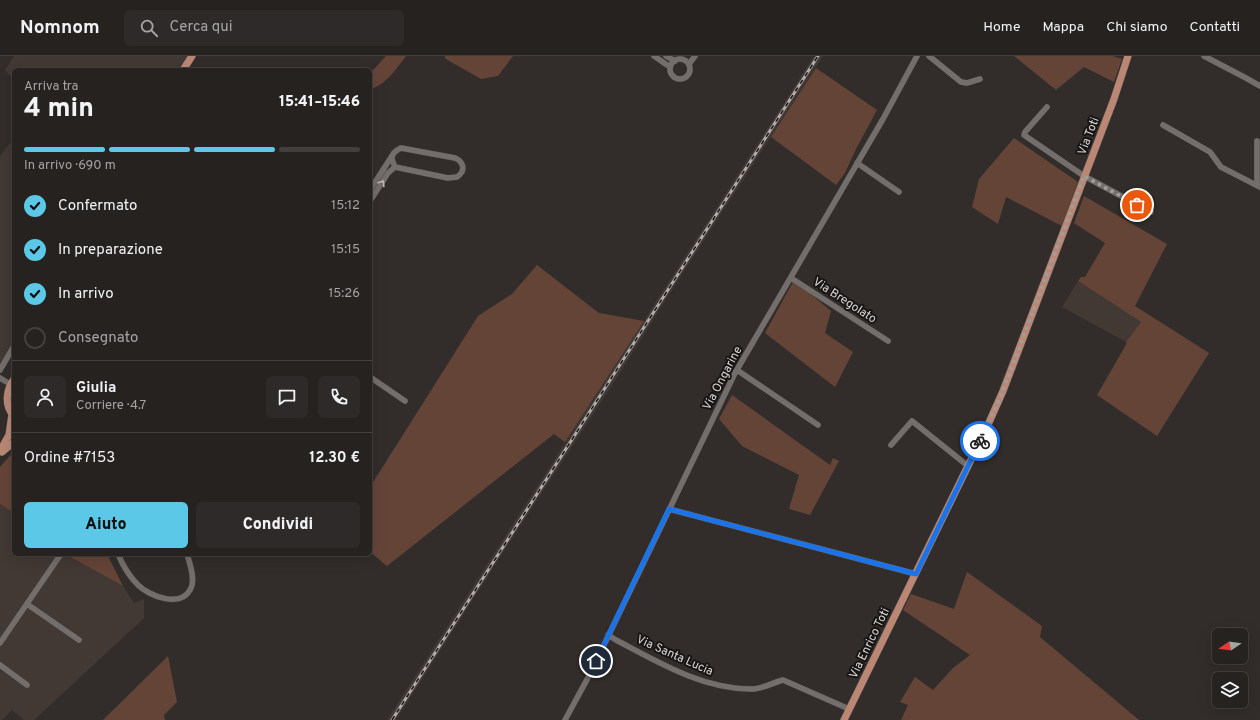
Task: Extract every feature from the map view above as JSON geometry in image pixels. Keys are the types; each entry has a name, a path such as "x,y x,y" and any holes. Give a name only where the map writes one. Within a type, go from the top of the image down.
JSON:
{"main road":[{"path":"184,68 192,56"},
{"name":"Via Toti","path":"915,575 1003,391 1120,83 1128,56"},
{"path":"12,382 7,399 12,413"},
{"path":"0,452 9,435 12,420"},
{"path":"0,452 12,443"},
{"name":"Via Enrico Toti","path":"844,720 915,575"}],"street":[{"path":"654,56 670,67 674,77 680,79 686,77 690,70 689,64 685,58 675,61 670,67"},
{"path":"666,56 675,61"},
{"path":"689,64 695,56"},
{"name":"Via Ongarine","path":"566,720 590,674 737,370 917,56"},
{"path":"929,56 960,82 967,83 980,79"},
{"path":"1204,56 1260,86"},
{"path":"1047,107 1024,135 1084,176 1151,212"},
{"path":"1163,125 1210,152 1221,166 1258,186 1257,141"},
{"path":"372,187 393,153 401,148 455,158 460,160 463,168 461,175 458,177 448,178 395,167"},
{"path":"392,156 392,161 395,167"},
{"path":"857,163 898,192"},
{"path":"372,198 388,173 395,167"},
{"name":"Via Bregolato","path":"790,278 888,341"},
{"path":"0,370 12,349"},
{"path":"737,370 818,425"},
{"path":"0,378 12,382"},
{"path":"372,378 405,401"},
{"path":"891,445 912,422 968,466"},
{"path":"669,509 915,575"},
{"path":"0,643 60,556"},
{"path":"119,556 129,575 139,586 152,595 165,599 174,599 184,596 191,590 193,580 188,556"},
{"path":"27,604 79,640"},
{"name":"Via Santa Lucia","path":"608,635 673,669 709,684 751,689 763,687 783,680 849,709"},
{"path":"0,665 27,685"}],"shaded area":[{"path":"14,56 188,56 180,68 12,68 12,77 5,70"},
{"path":"386,56 406,56 386,80 372,88 372,70"},
{"path":"444,56 513,56 498,76 481,79 446,59"},
{"path":"814,56 823,56 396,720 387,720"},
{"path":"1014,56 1113,56 1122,59 1114,82 1084,67 1056,90"},
{"path":"816,68 877,110 845,173 836,185 771,137"},
{"path":"1014,138 1078,182 1062,226 1006,197 998,224 972,207 979,179"},
{"path":"12,141 12,344 0,365 0,156"},
{"path":"1084,196 1167,244 1135,306 1209,353 1157,436 1097,395 1127,343 1126,342 1141,322 1078,281 1081,277 1085,277 1105,243 1074,223"},
{"path":"537,265 599,313 644,321 565,442 554,434 387,566 372,554 372,484 478,316 512,294"},
{"path":"794,280 831,311 825,333 853,352 835,387 765,333"},
{"path":"1078,281 1141,322 1126,342 1062,307"},
{"path":"732,395 830,465 833,458 839,461 810,515 789,509 799,475 742,446 719,419"},
{"path":"12,453 12,512 0,504 0,467"},
{"path":"0,504 12,512 12,556 69,556 123,586 134,603 144,599 144,618 34,720 24,720 12,710 2,720 0,720"},
{"path":"69,556 109,556 123,586"},
{"path":"967,572 1042,626 1040,637 1139,720 901,720 908,705 900,702 915,677 933,690 953,668 970,655 903,610 911,594 954,609"},
{"path":"168,656 177,702 164,715 165,720 103,720"}],"railway":[{"path":"392,720 818,56"}],"way so far":[{"path":"980,441 1003,391 1061,241 1084,176 1137,205"}],"route":[{"path":"596,661 669,509 916,574 980,441"}]}
